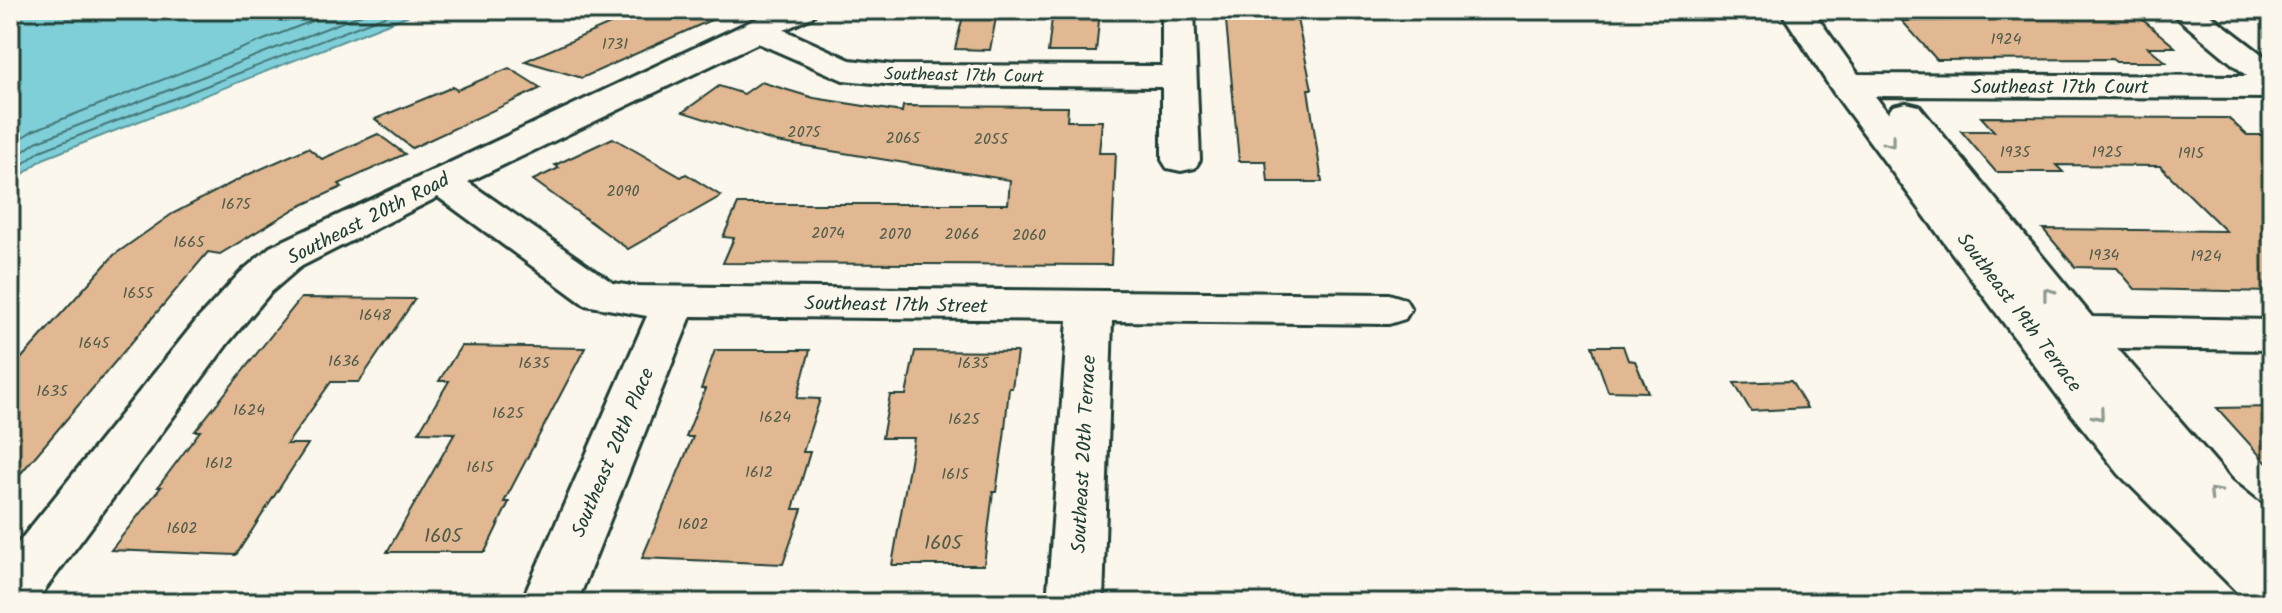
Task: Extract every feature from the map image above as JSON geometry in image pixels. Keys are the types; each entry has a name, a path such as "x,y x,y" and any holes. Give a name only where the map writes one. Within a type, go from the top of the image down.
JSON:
{"street":[{"name":"Southeast 20th Road","path":"10,594 212,332 255,283 285,257 323,236 801,10"},
{"path":"1178,10 1181,160"},
{"name":"Southeast 19th Terrace","path":"1796,10 1816,43 1865,85 2214,495 2272,544"},
{"name":"Southeast 19th Terrace","path":"1829,10 1865,85 2035,332 2137,461 2272,591"},
{"path":"2184,10 2272,79"},
{"name":"Southeast 17th Court","path":"758,31 808,57 856,71 894,75 1179,77"},
{"name":"Southeast 17th Court","path":"1865,85 2272,87"},
{"name":"Southeast 17th Street","path":"441,181 600,295 632,301 1389,309"},
{"name":"Southeast 20th Place","path":"549,603 675,301"},
{"name":"Southeast 20th Terrace","path":"1075,603 1091,306"},
{"path":"2035,332 2272,335"}],"water":[{"path":"24,10 422,10 43,159 10,184 10,15"}],"building":[{"path":"642,10 733,10 582,78 525,61"},
{"path":"1053,10 1100,10 1096,52 1048,52"},
{"path":"1225,10 1295,10 1312,89 1308,89 1322,182 1268,182 1266,161 1239,161"},
{"path":"2044,10 2131,10 2175,47 2148,47 2166,62 2116,62 2112,59 1937,60 1902,21 2053,18"},
{"path":"964,12 997,12 990,50 955,49"},
{"path":"509,68 541,88 412,148 375,119 453,87 457,90"},
{"path":"761,82 814,98 902,112 903,106 1068,107 1067,121 1102,121 1099,153 1116,153 1111,265 723,263 734,238 723,237 738,204 1008,204 1010,180 776,142 683,112 719,86 744,94"},
{"path":"1981,117 2228,118 2247,135 2272,135 2272,292 2135,289 2117,268 2075,267 2043,229 2226,231 2160,166 2056,165 2063,172 1996,172 1961,131 1994,131"},
{"path":"378,134 405,154 339,184 342,187 296,208 220,254 208,252 10,486 10,371 114,255 172,214 245,176 308,148 322,159"},
{"path":"613,138 681,177 686,174 721,196 628,249 533,180 559,168 555,165"},
{"path":"301,298 415,299 359,382 331,382 287,444 308,444 236,555 111,550 200,431 195,431"},
{"path":"461,346 585,348 504,502 509,502 485,552 387,552 455,433 419,432 449,381 439,381"},
{"path":"1592,346 1623,346 1628,360 1635,361 1648,392 1608,391"},
{"path":"715,350 810,350 797,398 820,399 803,452 810,452 793,509 802,509 783,564 642,558 693,437 686,437 705,389 701,389"},
{"path":"915,351 1017,352 984,565 892,565 914,438 882,438 890,395 906,395"},
{"path":"1791,381 1807,408 1751,411 1734,383"},
{"path":"2272,407 2272,469 2217,408"}]}
